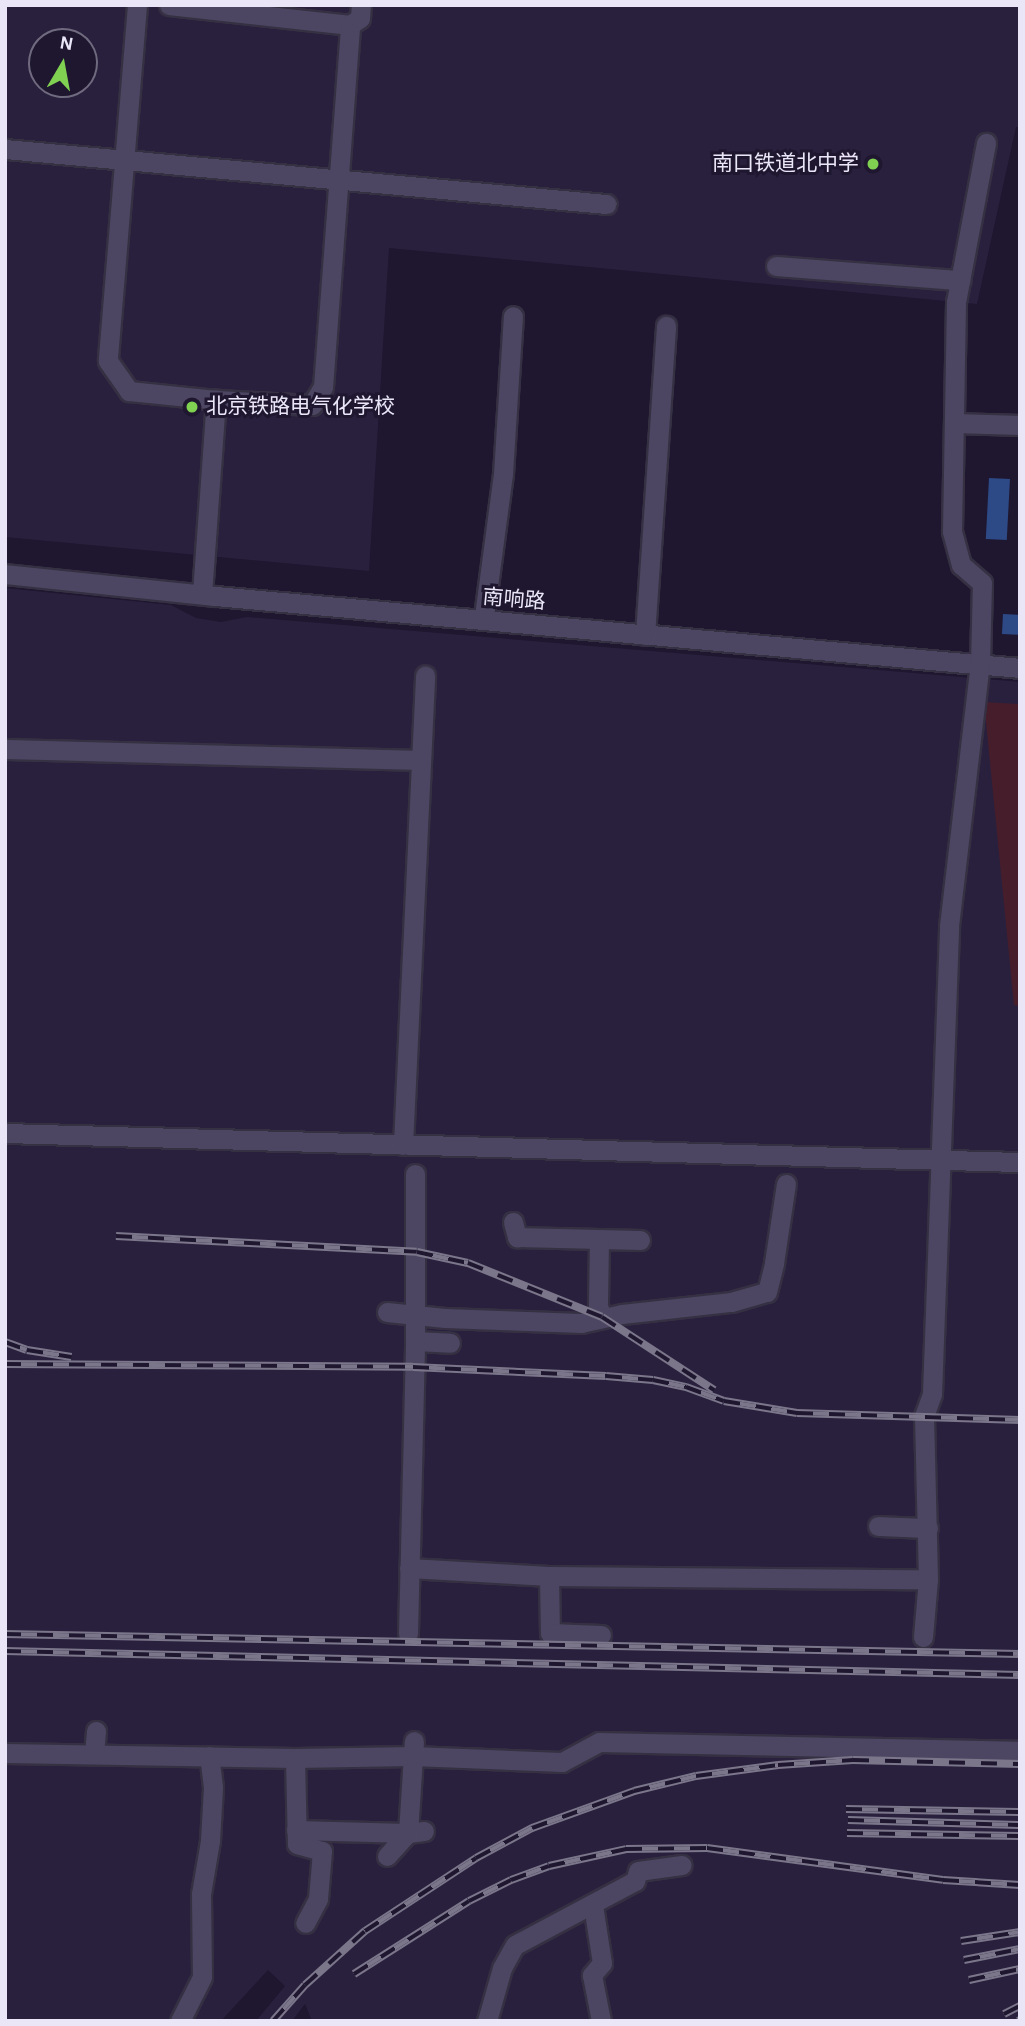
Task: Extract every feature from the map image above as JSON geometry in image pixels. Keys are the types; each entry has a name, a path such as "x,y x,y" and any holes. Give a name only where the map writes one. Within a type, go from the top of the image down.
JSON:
{"street":[{"path":"136,5 108,361 129,391 216,400 312,405 323,387 350,25"},
{"path":"169,5 350,25 360,18 362,5"},
{"path":"923,1637 928,1580 924,1416 932,1394 938,1161 949,926 980,664 982,583 961,565 952,531 956,302 986,143"},
{"path":"5,149 606,204"},
{"path":"776,266 960,280"},
{"path":"484,615 503,474 513,316"},
{"path":"645,635 666,327"},
{"path":"202,594 216,400"},
{"path":"954,423 1020,425"},
{"name":"南响路","path":"5,574 1020,668"},
{"path":"404,1145 425,676"},
{"path":"5,749 421,760"},
{"path":"5,1133 1020,1162"},
{"path":"408,1633 415,1341 413,1317 417,1252 415,1174"},
{"path":"387,1312 413,1317 581,1323 602,1317 732,1302 766,1292 774,1263 786,1184"},
{"path":"513,1222 517,1237 640,1240"},
{"path":"599,1240 598,1306 602,1317"},
{"path":"415,1341 450,1343"},
{"path":"878,1526 928,1528"},
{"path":"409,1569 527,1566 549,1576 928,1580"},
{"path":"549,1576 550,1633 601,1635"},
{"path":"94,1754 96,1731"},
{"path":"5,1753 295,1758 413,1749 562,1762 598,1742 1020,1751"},
{"path":"413,1749 416,1832"},
{"path":"180,2021 202,1977 201,1894 210,1841 213,1787 209,1756"},
{"path":"295,1758 296,1844 322,1851 318,1899 305,1923"},
{"path":"296,1830 416,1832"},
{"path":"387,1856 416,1832"},
{"path":"487,2021 498,1977 515,1945 635,1881 638,1871 682,1865"},
{"path":"593,1905 602,1963 592,1976 601,2021"}],"shaded area":[{"name":"北京铁路电气化学校","path":"5,5 1020,5 1020,127 1016,127 977,304 389,248 369,571 5,537"},
{"path":"5,588 171,605 196,618 221,622 247,617 1020,682 1020,2021 312,2021 305,2004 292,2021 256,2021 285,1986 268,1970 221,2021 5,2021"},
{"path":"984,702 1020,704 1020,1006 1014,1005"}],"building":[{"path":"989,478 1010,479 1007,540 986,539"},
{"path":"1003,614 1020,615 1019,635 1002,634"}],"railway":[{"path":"116,1236 417,1252 468,1263 602,1317 714,1390"},
{"path":"5,1342 27,1350 71,1357"},
{"path":"5,1364 413,1367 606,1376 653,1380 686,1387 724,1401 797,1413 1020,1420"},
{"path":"5,1634 1020,1654"},
{"path":"5,1651 1020,1675"},
{"path":"273,2021 305,1985 365,1931 476,1858 532,1828 634,1791 696,1776 778,1765 853,1760 1020,1764"},
{"path":"846,1809 1020,1812"},
{"path":"848,1820 1020,1825"},
{"path":"847,1833 1020,1836"},
{"path":"354,1974 469,1901 511,1880 549,1866 626,1849 707,1848 943,1880 1020,1885"},
{"path":"961,1941 1020,1932"},
{"path":"964,1960 1020,1949"},
{"path":"969,1980 1020,1969"},
{"path":"1004,2014 1020,2006"}],"place":[{"name":"南口铁道北中学","path":"873,164"},
{"name":"北京铁路电气化学校","path":"192,407"}]}
